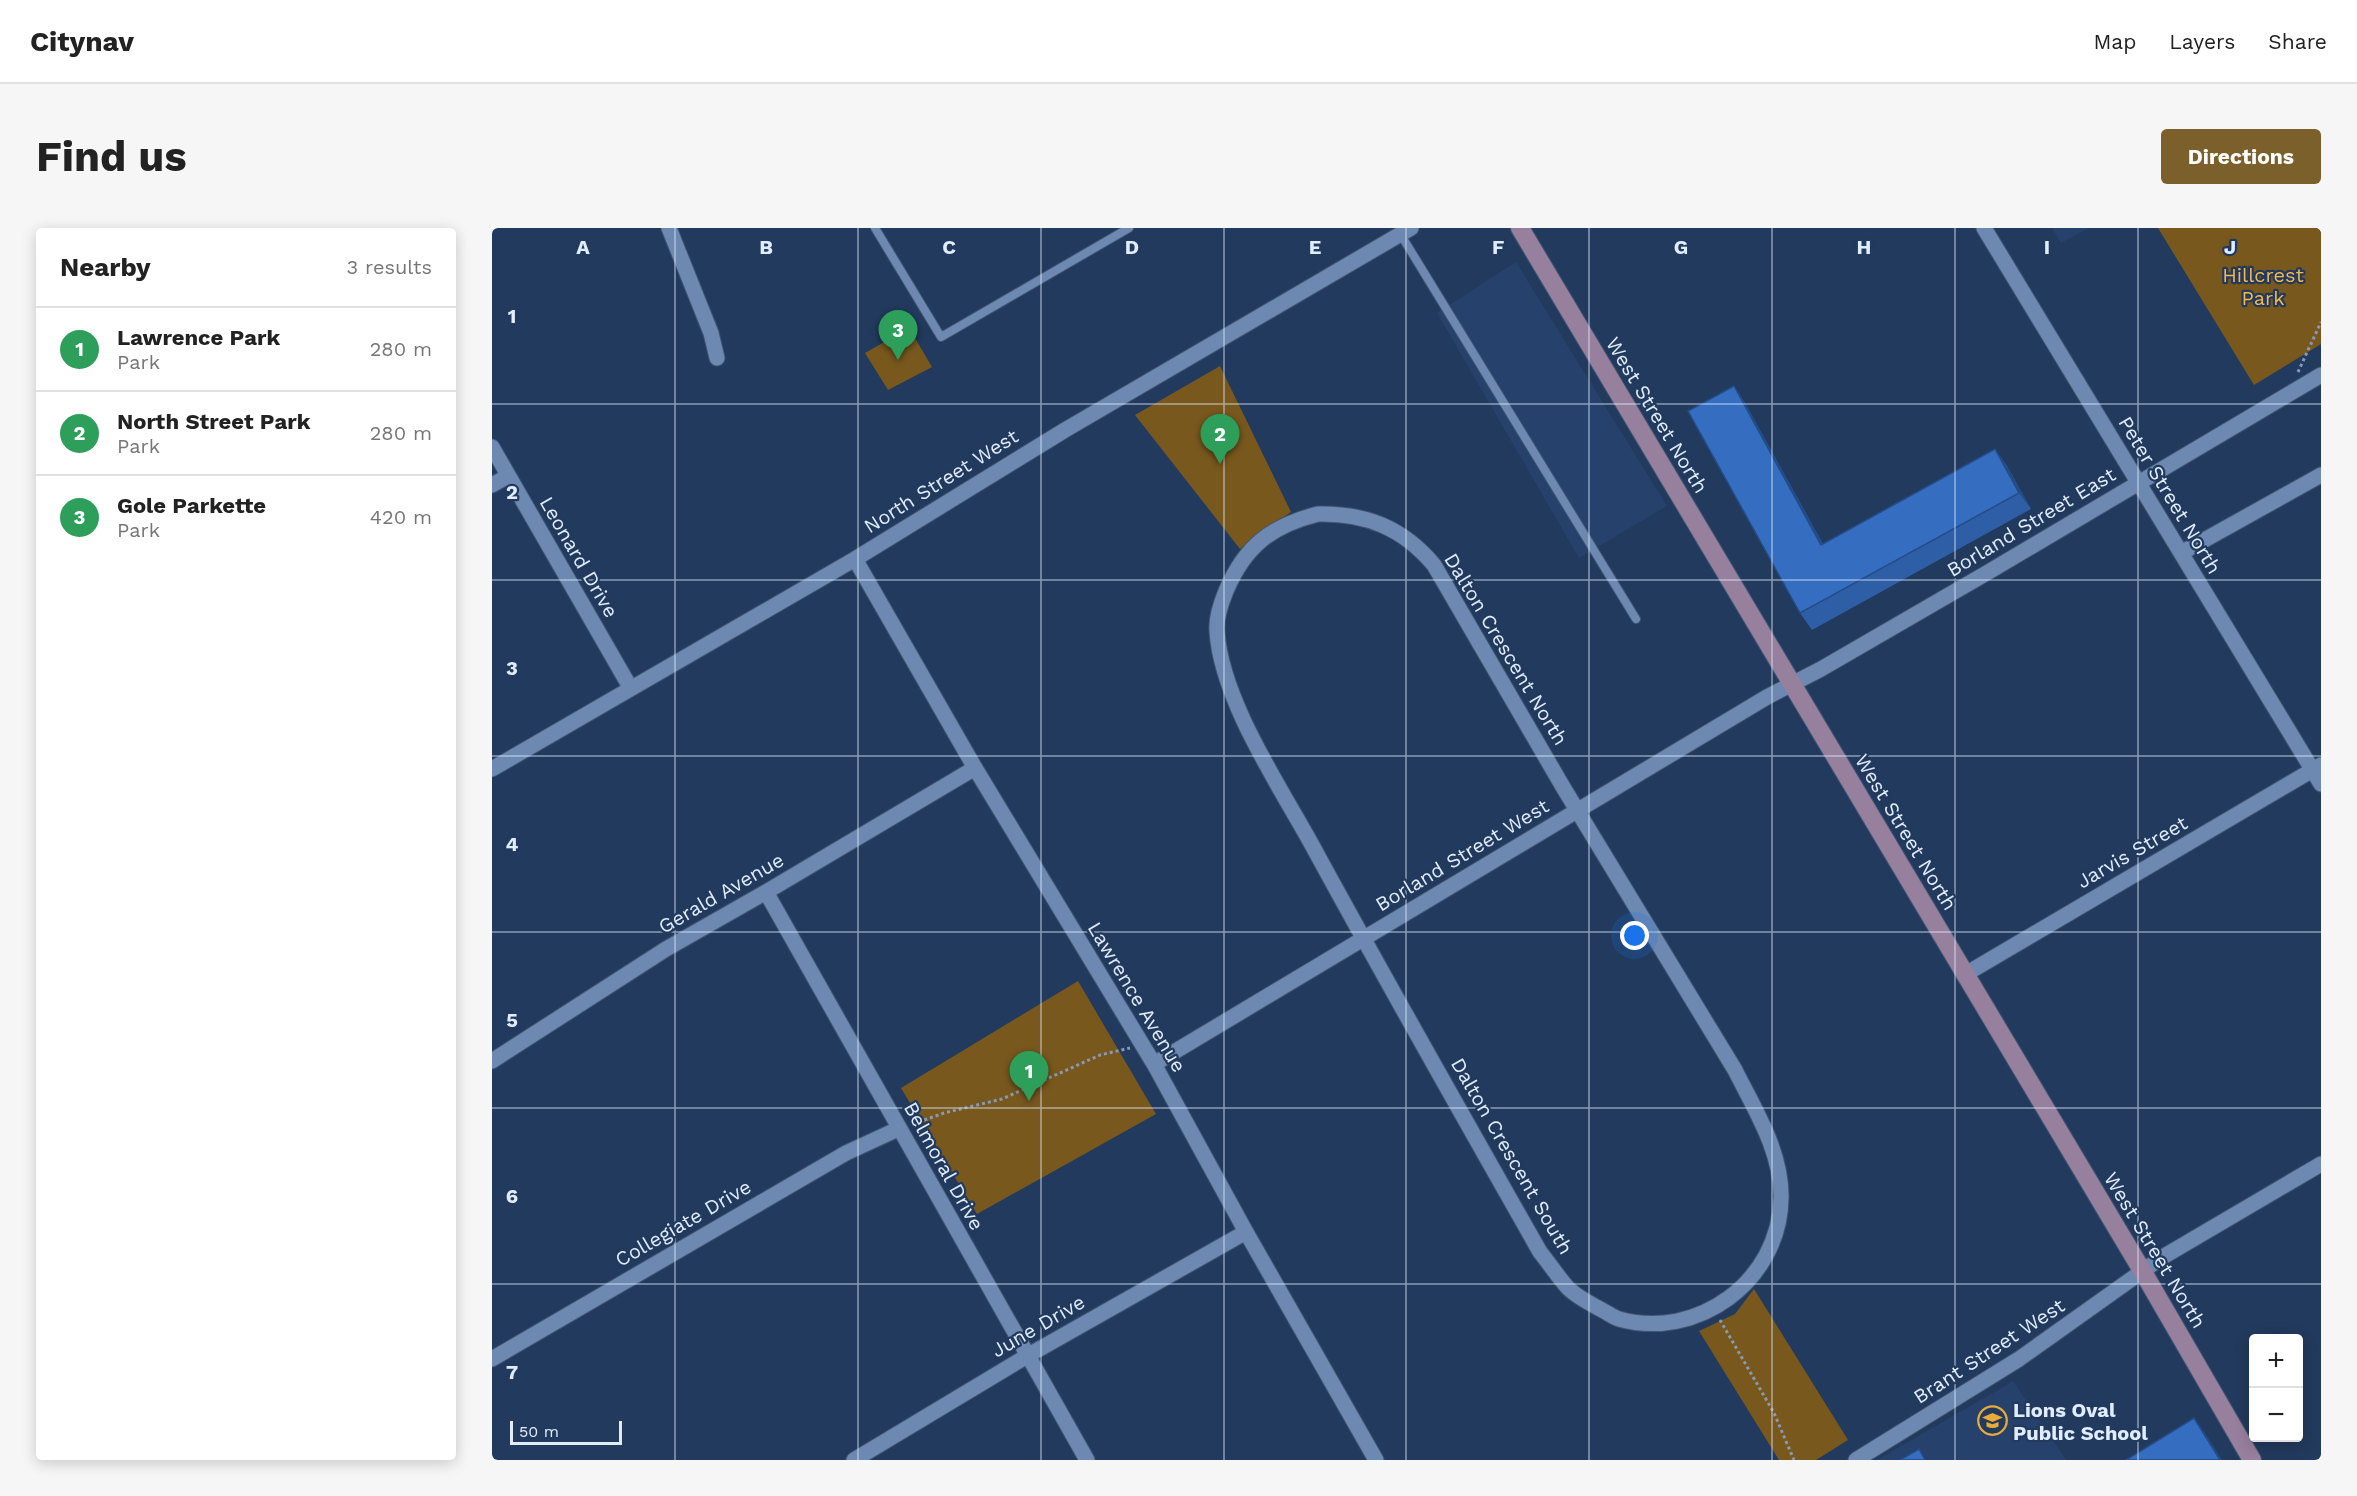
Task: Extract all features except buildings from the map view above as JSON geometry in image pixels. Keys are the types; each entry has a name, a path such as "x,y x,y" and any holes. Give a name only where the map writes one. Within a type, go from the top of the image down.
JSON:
{"main road":[{"name":"West Street North","path":"1520,228 2143,1272 2252,1460"}],"street":[{"path":"669,228 711,333 717,358"},
{"name":"Peter Street North","path":"1984,228 2181,553 2317,768 2321,784"},
{"name":"North Street West","path":"492,769 630,687 855,559 1065,430 1406,232"},
{"name":"Borland Street East","path":"1792,684 1985,574 2321,375"},
{"name":"Leonard Drive","path":"492,447 630,687"},
{"path":"2181,553 2321,475"},
{"path":"492,485 508,476"},
{"name":"Dalton Crescent North","path":"1363,939 1248,728 1233,696 1220,654 1216,629 1218,615 1230,581 1243,559 1258,541 1277,529 1295,520 1318,514 1361,517 1381,524 1421,549 1450,589 1578,810"},
{"name":"Lawrence Avenue","path":"855,559 975,768 1154,1064 1245,1232 1376,1460"},
{"name":"Borland Street West","path":"1154,1064 1792,684"},
{"name":"Gerald Avenue","path":"492,1061 666,949 975,768"},
{"name":"Jarvis Street","path":"1964,975 2317,768"},
{"name":"Dalton Crescent South","path":"1363,939 1540,1252 1568,1288 1617,1318 1653,1324 1694,1318 1733,1296 1746,1284 1770,1246 1777,1225 1781,1199 1779,1172 1774,1155 1735,1070 1578,810"},
{"name":"Belmoral Drive","path":"766,892 1087,1460"},
{"name":"Collegiate Drive","path":"492,1359 846,1153 898,1129"},
{"name":"Brant Street West","path":"1856,1460 2019,1359 2161,1258 2321,1164"},
{"name":"June Drive","path":"854,1460 1027,1356 1245,1232"}],"lane":[{"path":"875,228 941,336 1129,228"},
{"path":"1406,232 1636,619"}],"path":[{"path":"2290,393 2321,322"},
{"path":"898,1129 944,1113 1002,1099 1100,1055 1143,1045"},
{"path":"1713,1308 1774,1413 1794,1460"}],"shaded area":[{"path":"2052,228 2089,228 2061,243"},
{"path":"1516,262 1667,506 1579,558 1437,313"},
{"name":"Lions Oval Public School","path":"2013,1381 2066,1460 1877,1460"}],"green space":[{"name":"Hillcrest Park","path":"2158,228 2321,228 2321,344 2254,385"},
{"path":"909,328 932,367 888,390 865,353"},
{"path":"1220,366 1291,512 1240,549 1135,415"},
{"path":"1078,981 1156,1114 977,1214 901,1088"},
{"path":"1754,1289 1848,1440 1816,1460 1779,1460 1699,1331 1735,1314"}],"place":[{"name":"Gole Parkette","path":"898,360"},
{"name":"North Street Park","path":"1220,464"},
{"name":"Lawrence Park","path":"1029,1101"},
{"name":"Lions Oval Public School","path":"1992,1421"}]}
